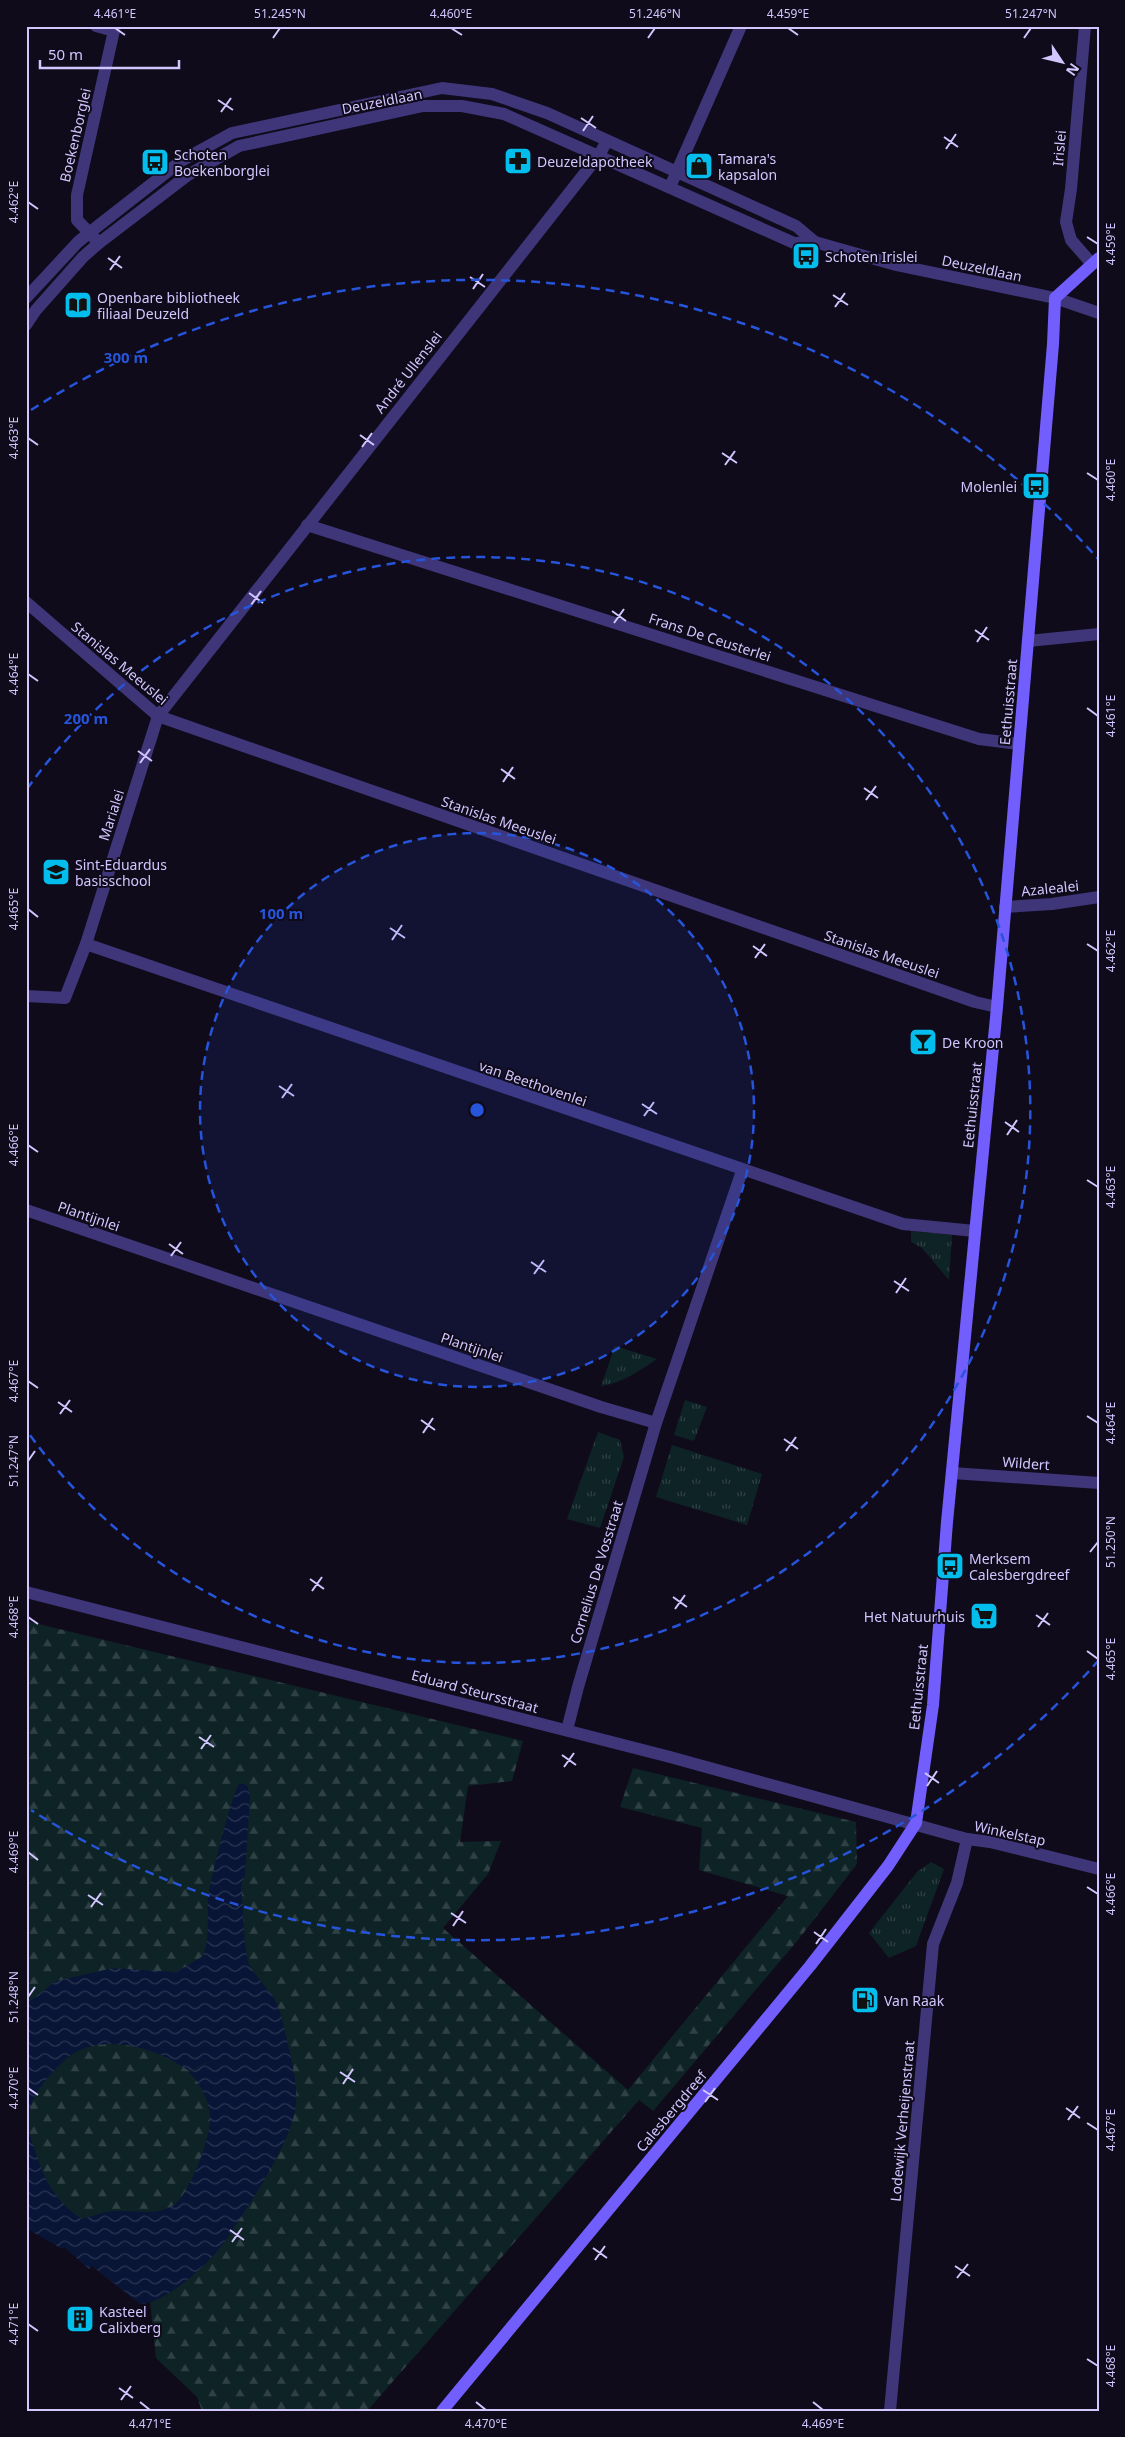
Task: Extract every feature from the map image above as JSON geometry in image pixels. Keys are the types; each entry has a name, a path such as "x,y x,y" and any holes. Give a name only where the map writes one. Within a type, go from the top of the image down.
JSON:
{"main road":[{"path":"1055,298 1095,261"},
{"name":"Eethuisstraat","path":"916,1823 933,1706 952,1472 997,1007 1052,354 1055,298"},
{"name":"Calesbergdreef","path":"442,2411 810,1966 882,1874 916,1823"}],"street":[{"path":"96,26 114,28"},
{"path":"670,187 740,26"},
{"name":"Irislei","path":"1085,26 1066,222 1071,240 1095,261"},
{"name":"Boekenborglei","path":"99,243 78,220 77,194 114,28"},
{"name":"Deuzeldlaan","path":"26,298 78,242 89,233 181,161 232,133 442,88 492,94 546,113 796,226 815,242"},
{"name":"Deuzeldlaan","path":"26,325 36,310 83,257 99,243 188,175 239,146 424,106 462,106 504,114 794,243 815,242 896,265 1055,298"},
{"name":"André Ullenslei","path":"158,716 307,524 599,155 607,141"},
{"path":"1055,298 1099,313"},
{"name":"Frans De Ceusterlei","path":"307,524 979,739 1020,744"},
{"name":"Stanislas Meeuslei","path":"26,602 158,716 975,1002 997,1007"},
{"path":"1028,641 1099,634"},
{"name":"Marialei","path":"26,996 64,998 86,944 158,716"},
{"name":"Azalealei","path":"1005,907 1052,904 1099,897"},
{"name":"van Beethovenlei","path":"86,944 742,1171 903,1224 975,1231"},
{"path":"656,1423 742,1171"},
{"name":"Plantijnlei","path":"26,1210 582,1400 656,1423"},
{"name":"Cornelius De Vosstraat","path":"567,1730 656,1423"},
{"name":"Wildert","path":"952,1472 1099,1483"},
{"name":"Eduard Steursstraat","path":"26,1592 567,1730 916,1823"},
{"name":"Winkelstap","path":"916,1823 967,1839 990,1842 1099,1869"},
{"name":"Lodewijk Verheijenstraat","path":"890,2411 933,1944 957,1883 967,1839"}],"green space":[{"path":"911,1231 952,1235 949,1280 922,1248 911,1242"},
{"path":"615,1346 657,1359 623,1379 601,1386"},
{"path":"685,1400 707,1407 694,1441 674,1435"},
{"path":"598,1432 620,1440 624,1457 600,1528 567,1519"},
{"path":"672,1445 762,1474 747,1525 656,1497"},
{"path":"26,1621 523,1741 512,1781 468,1786 460,1842 501,1841 488,1874 443,1928 628,2090 788,1896 699,1870 702,1828 620,1807 633,1768 856,1822 857,1864 798,1940 653,2111 639,2100 367,2411 202,2411 197,2397 156,2358 148,2282 26,2199"},
{"path":"931,1862 944,1869 916,1946 889,1958 869,1933 917,1872"}],"water":[{"path":"239,1784 244,1784 248,1787 250,1798 245,1875 241,1885 247,1958 252,1969 274,1999 281,2014 295,2081 296,2103 293,2118 279,2154 228,2237 212,2257 189,2279 163,2296 151,2302 140,2304 92,2266 89,2269 64,2247 62,2249 26,2228 26,2124 40,2165 52,2189 69,2209 82,2219 112,2211 152,2212 165,2209 179,2201 192,2179 210,2125 206,2098 189,2072 223,2055 189,2071 164,2056 135,2047 121,2044 92,2046 73,2054 53,2072 37,2092 31,2103 26,2120 26,2004 56,1981 113,1968 176,1972 203,1956 207,1935 209,1890 226,1821"}],"place":[{"name":"Deuzeldapotheek","path":"518,161"},
{"name":"Schoten Boekenborglei","path":"155,162"},
{"name":"Tamara's kapsalon","path":"699,166"},
{"name":"Schoten Irislei","path":"806,256"},
{"name":"Openbare bibliotheek filiaal Deuzeld","path":"78,305"},
{"name":"Molenlei","path":"1036,486"},
{"name":"Sint-Eduardus basisschool","path":"56,872"},
{"name":"De Kroon","path":"923,1042"},
{"name":"Merksem Calesbergdreef","path":"950,1566"},
{"name":"Het Natuurhuis","path":"984,1616"},
{"name":"Van Raak","path":"865,2000"},
{"name":"Kasteel Calixberg","path":"80,2319"}]}
